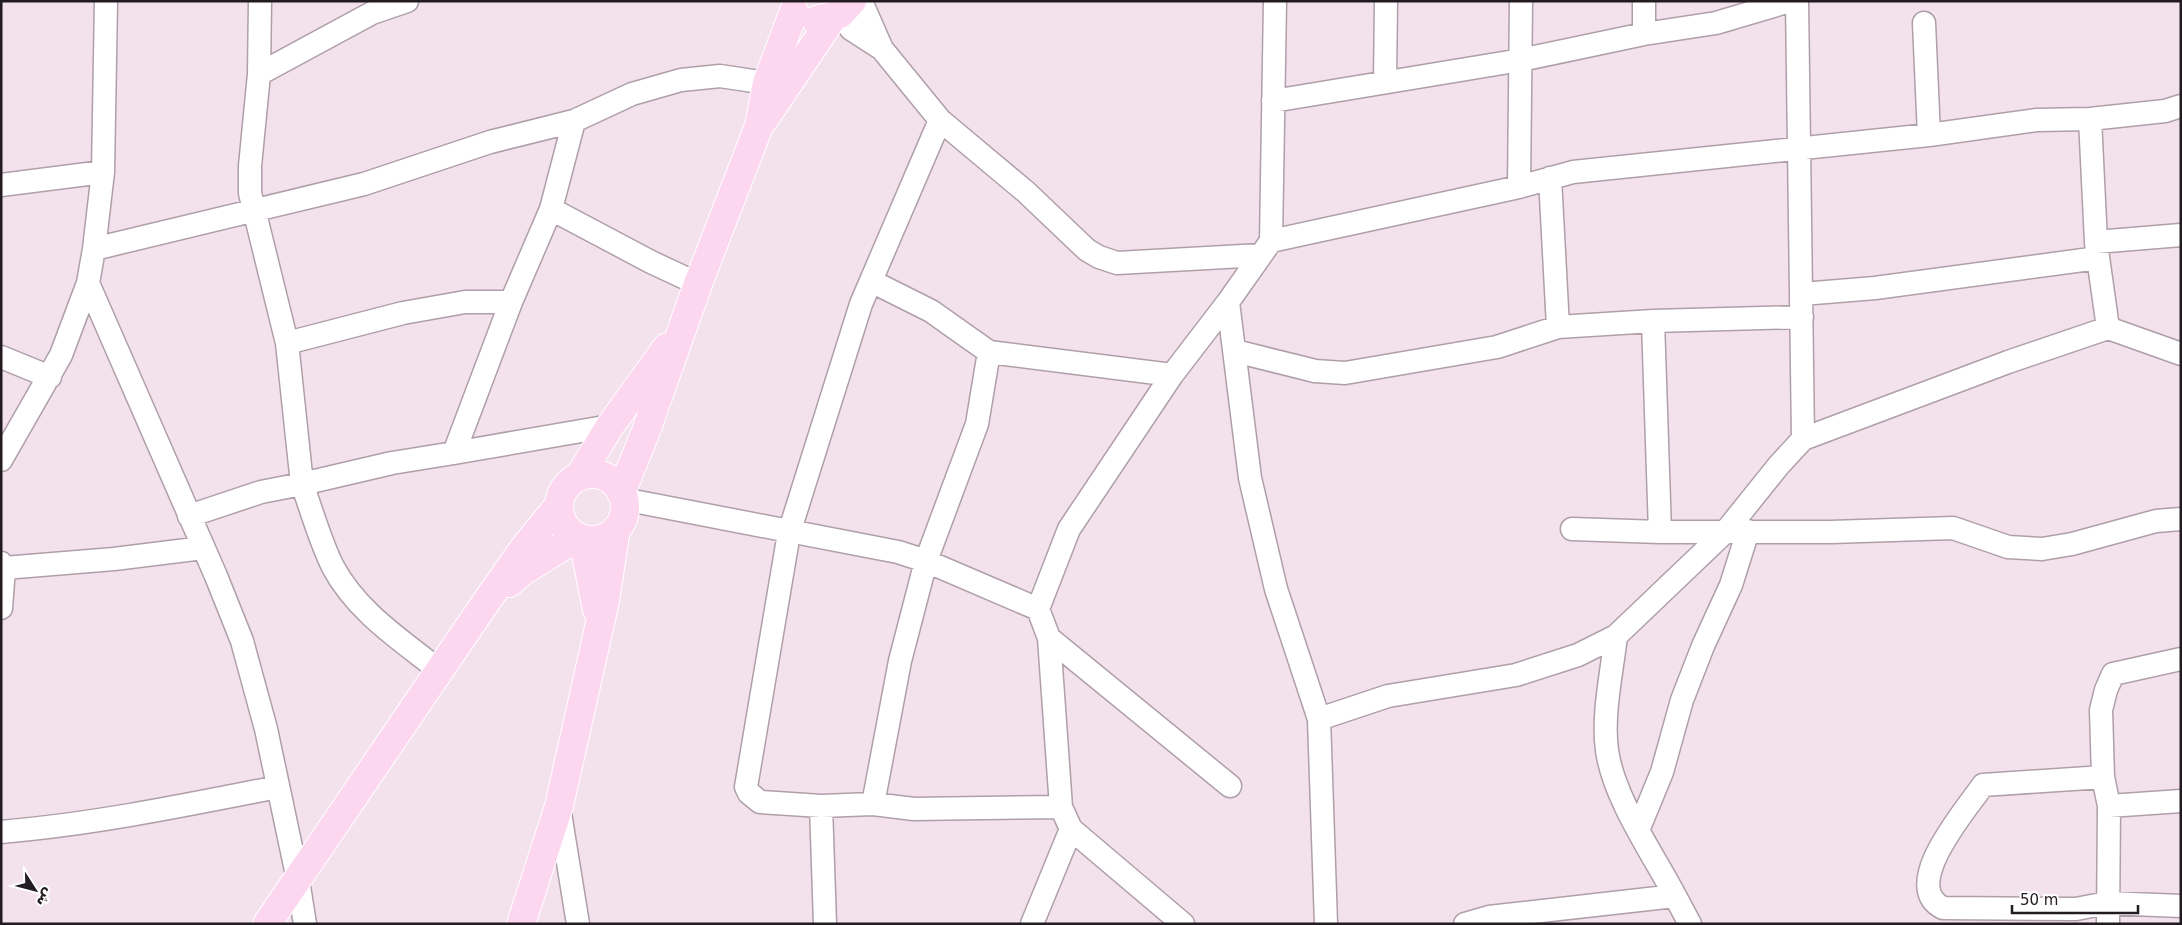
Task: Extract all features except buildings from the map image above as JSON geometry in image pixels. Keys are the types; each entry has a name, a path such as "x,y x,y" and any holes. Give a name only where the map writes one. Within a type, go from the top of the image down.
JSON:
{"main road":[{"path":"622,496 698,284 759,126 767,83 790,6 814,20 853,7"},
{"path":"759,126 853,7"},
{"path":"579,477 610,426 687,319"},
{"path":"268,924 484,605 524,548 559,506 566,486 579,477 592,474 604,477 615,485 622,496 624,513 616,528 600,624 559,806 521,924"},
{"path":"559,506 563,523 580,538 600,624"},
{"path":"484,605 523,571 580,538 599,539 616,528"}],"street":[{"path":"1,460 50,377 78,316 88,283 94,249 102,172 106,1"},
{"path":"260,1 259,74 250,166 250,193 287,342 302,484 333,567 358,603 384,628 440,670"},
{"path":"259,74 372,12 407,1"},
{"path":"1175,921 1071,829 1061,807 1049,638 1038,609 1069,528 1172,375 1228,302 1266,248 1273,101 1275,1"},
{"path":"1385,82 1386,1"},
{"path":"1519,187 1522,60 1521,1"},
{"path":"1644,1 1644,34"},
{"path":"1273,101 1522,60 1644,34 1716,24 1790,1"},
{"path":"1797,1 1803,439"},
{"path":"853,7 851,29 882,49 940,120 1026,192 1087,250 1099,257 1118,263 1266,248 1519,187 1573,172 1799,147 1929,135 2037,120 2090,119 2166,111 2181,106"},
{"path":"1924,23 1929,135"},
{"path":"94,249 364,184 490,142 574,121 632,94 681,80 720,76 767,83"},
{"path":"2090,119 2097,250 2108,328"},
{"path":"940,120 861,304 789,533 746,787 749,793 760,802 822,806 873,804 914,809 1061,807"},
{"path":"454,453 511,302 551,209 574,121"},
{"path":"1,185 102,172"},
{"path":"1550,178 1558,327"},
{"path":"551,209 651,262 698,284"},
{"path":"1802,294 1875,288 2181,235"},
{"path":"871,281 931,311 989,352 1172,375"},
{"path":"88,283 242,641 266,729 298,880 305,924"},
{"path":"287,342 412,311 465,302 511,302"},
{"path":"1228,302 1250,478 1276,589 1319,719 1326,924"},
{"path":"1235,351 1315,371 1345,374 1497,347 1558,327 1653,321 1802,317"},
{"path":"1653,321 1660,532"},
{"path":"1319,719 1388,696 1516,675 1578,655 1616,636 1726,531 1779,464 1803,439 2008,362 2108,328 2181,354"},
{"path":"873,804 900,661 926,561 977,424 989,352"},
{"path":"1,358 50,377"},
{"path":"189,516 261,492 392,463 610,426"},
{"path":"622,496 789,533 898,552 926,561 1038,609"},
{"path":"1572,529 1660,532 1830,532 1953,528 2008,547 2042,549 2072,544 2156,521 2181,519"},
{"path":"1638,828 1662,772 1682,700 1702,646 1731,585 1748,531"},
{"path":"1,608 2,566 104,560 203,548"},
{"path":"1616,636 1608,715 1607,750 1616,785 1690,924"},
{"path":"1049,638 1230,786"},
{"path":"2108,913 2109,806 2103,777 2101,710 2106,690 2114,674 2181,659"},
{"path":"2103,777 1983,785 1951,829 1929,870 1929,893 1934,903 1944,908 2068,909 2108,913 2181,906"},
{"path":"1,832 58,827 139,814 278,787"},
{"path":"2109,806 2181,801"},
{"path":"559,806 578,924"},
{"path":"822,806 825,924"},
{"path":"1032,924 1071,829"},
{"path":"1465,924 1489,917 1675,896"}]}
